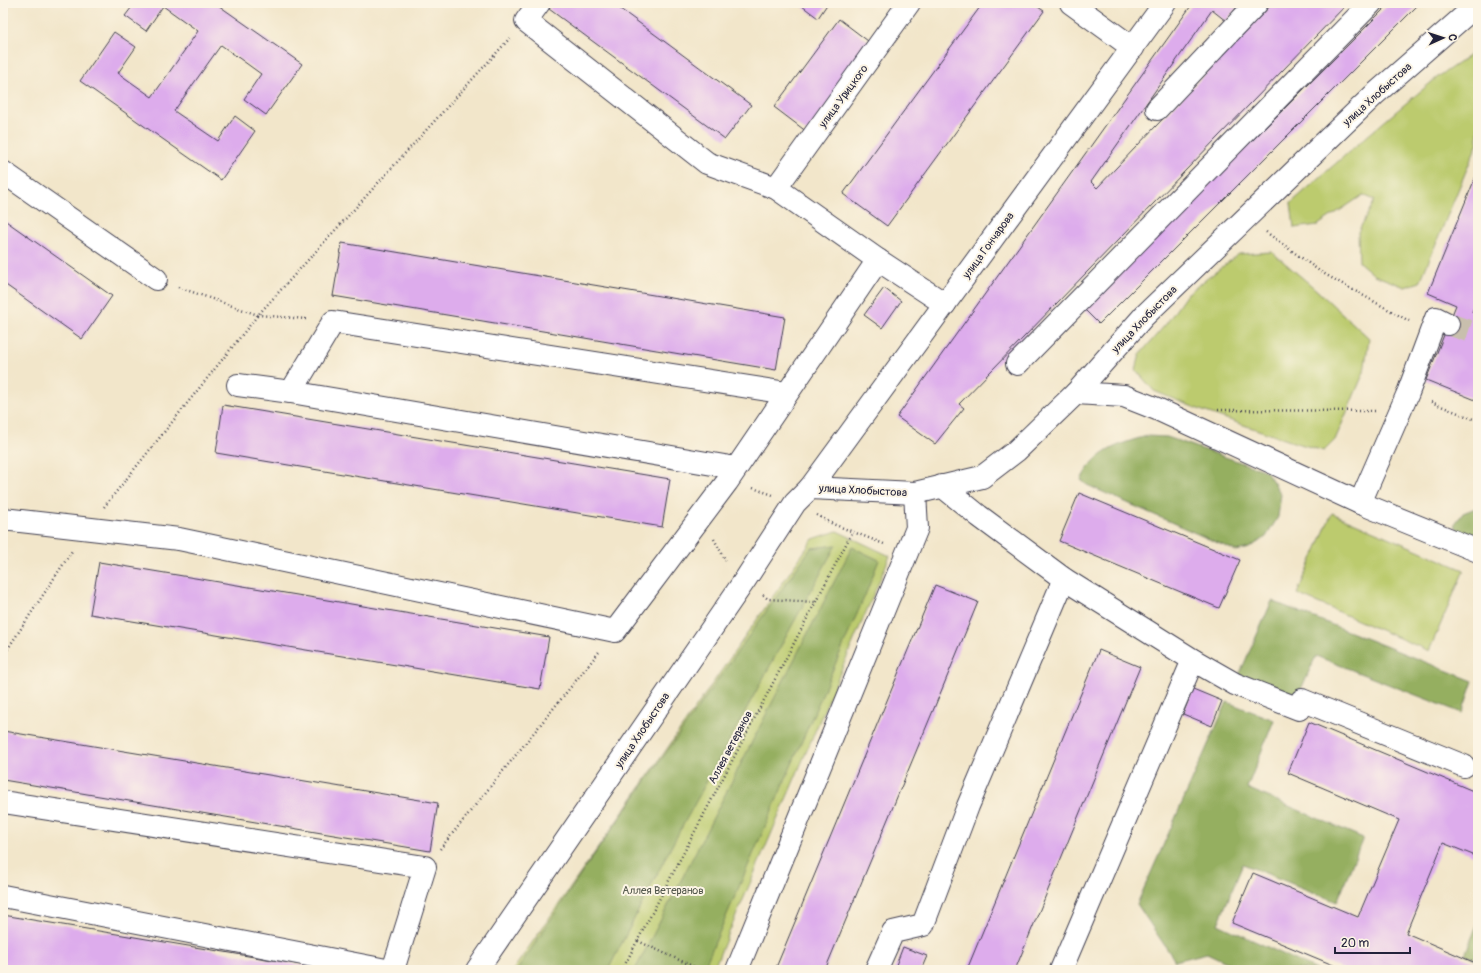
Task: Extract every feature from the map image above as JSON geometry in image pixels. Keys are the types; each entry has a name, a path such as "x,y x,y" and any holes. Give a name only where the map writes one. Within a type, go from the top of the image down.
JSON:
{"street":[{"path":"539,3 526,21 707,163 776,188 878,260 945,304"},
{"name":"улица Урицкого","path":"776,188 910,3"},
{"path":"1071,3 1133,48"},
{"name":"улица Гончарова","path":"810,488 1166,3"},
{"path":"1157,109 1257,3"},
{"path":"1017,364 1371,3"},
{"name":"улица Хлобыстова","path":"477,970 745,580 795,503 810,488 915,493 982,477 1016,451 1076,393 1144,316 1374,95 1478,4"},
{"path":"3,172 156,280"},
{"path":"3,519 179,539 615,631 736,468 878,260"},
{"path":"291,392 333,322 787,394"},
{"path":"1360,503 1404,402 1439,328"},
{"path":"238,385 291,392 736,468"},
{"path":"1076,393 1124,396 1151,406 1360,503 1478,551"},
{"path":"942,486 979,516 1064,579 1192,660 1235,684 1299,710 1302,700 1464,766"},
{"path":"737,970 917,528 915,493"},
{"path":"876,970 893,932 922,925 968,806 1064,579"},
{"path":"1061,970 1192,660"},
{"path":"3,802 425,867 393,970"},
{"path":"3,896 386,970"}],"path":[{"path":"3,656 87,528 258,315 526,21"},
{"path":"1249,215 1271,236 1321,272 1439,328"},
{"path":"156,280 258,315 333,322"},
{"path":"1212,410 1404,402 1478,421"},
{"path":"701,516 730,568"},
{"name":"Аллея ветеранов","path":"622,970 853,531 906,553"},
{"path":"768,599 815,602"},
{"path":"425,867 615,631"},
{"path":"638,941 701,970"}],"green space":[{"path":"1478,48 1478,142 1420,282 1405,287 1374,275 1359,262 1358,232 1375,200 1363,195 1318,225 1294,228 1291,203 1434,80"},
{"path":"1272,252 1369,338 1364,372 1335,440 1324,451 1203,411 1154,391 1136,370 1140,354 1166,324 1187,294 1239,254"},
{"path":"1147,436 1167,437 1266,471 1281,494 1278,517 1266,537 1249,548 1236,551 1087,485 1081,480 1093,462 1100,455 1126,442"},
{"path":"1478,507 1478,539 1460,532 1454,525 1463,513"},
{"path":"1332,513 1464,570 1429,651 1297,594"},
{"name":"Аллея Ветеранов","path":"837,531 890,556 713,970 513,970 813,539"},
{"path":"836,545 670,849 608,970 517,970 598,849 811,548"},
{"path":"852,547 879,560 703,970 635,970"},
{"path":"1272,601 1473,681 1462,713 1316,656 1296,700 1239,675"},
{"path":"1227,702 1274,720 1247,788 1363,838 1337,902 1243,864 1218,924 1317,970 1243,970 1207,953 1175,961 1137,904"},
{"path":"1478,923 1478,960 1465,954"}],"building":[{"path":"135,3 215,3 302,64 266,115 244,99 261,74 221,45 174,111 218,141 235,116 255,131 221,180 80,81 114,32 136,47 118,73 152,97 198,31 163,6 146,31 125,16"},
{"path":"554,3 612,3 751,105 725,139 549,9"},
{"path":"798,3 828,3 818,18"},
{"path":"983,3 1032,3 1044,11 887,226 843,194"},
{"path":"1193,3 1240,3 1226,21 1212,10 1091,182 1097,188 1273,3 1348,3 959,404 964,408 935,444 897,417"},
{"path":"1390,3 1420,3 1099,324 1084,309"},
{"path":"839,19 872,44 807,132 774,107"},
{"path":"1478,171 1478,297 1472,312 1478,314 1478,401 1426,380 1456,305 1428,293"},
{"path":"3,219 112,296 82,339 3,283"},
{"path":"342,243 785,317 776,370 333,296"},
{"path":"884,288 901,301 882,328 864,315"},
{"path":"223,405 670,479 662,527 216,453"},
{"path":"1079,493 1240,560 1219,608 1059,541"},
{"path":"99,562 549,637 540,689 90,614"},
{"path":"935,585 978,602 940,694 825,970 775,970"},
{"path":"1099,650 1140,667 1015,970 974,970 968,967"},
{"path":"1193,689 1222,701 1212,726 1183,714"},
{"path":"1309,722 1478,793 1478,857 1443,843 1406,933 1478,964 1478,970 1345,970 1232,923 1253,873 1358,917 1399,820 1288,773"},
{"path":"3,731 438,803 430,851 3,780"},
{"path":"3,915 314,967 314,970 13,970 3,968"},
{"path":"903,947 927,956 921,970 894,970"}],"tunnel":[{"path":"1448,324 1478,334"}]}
